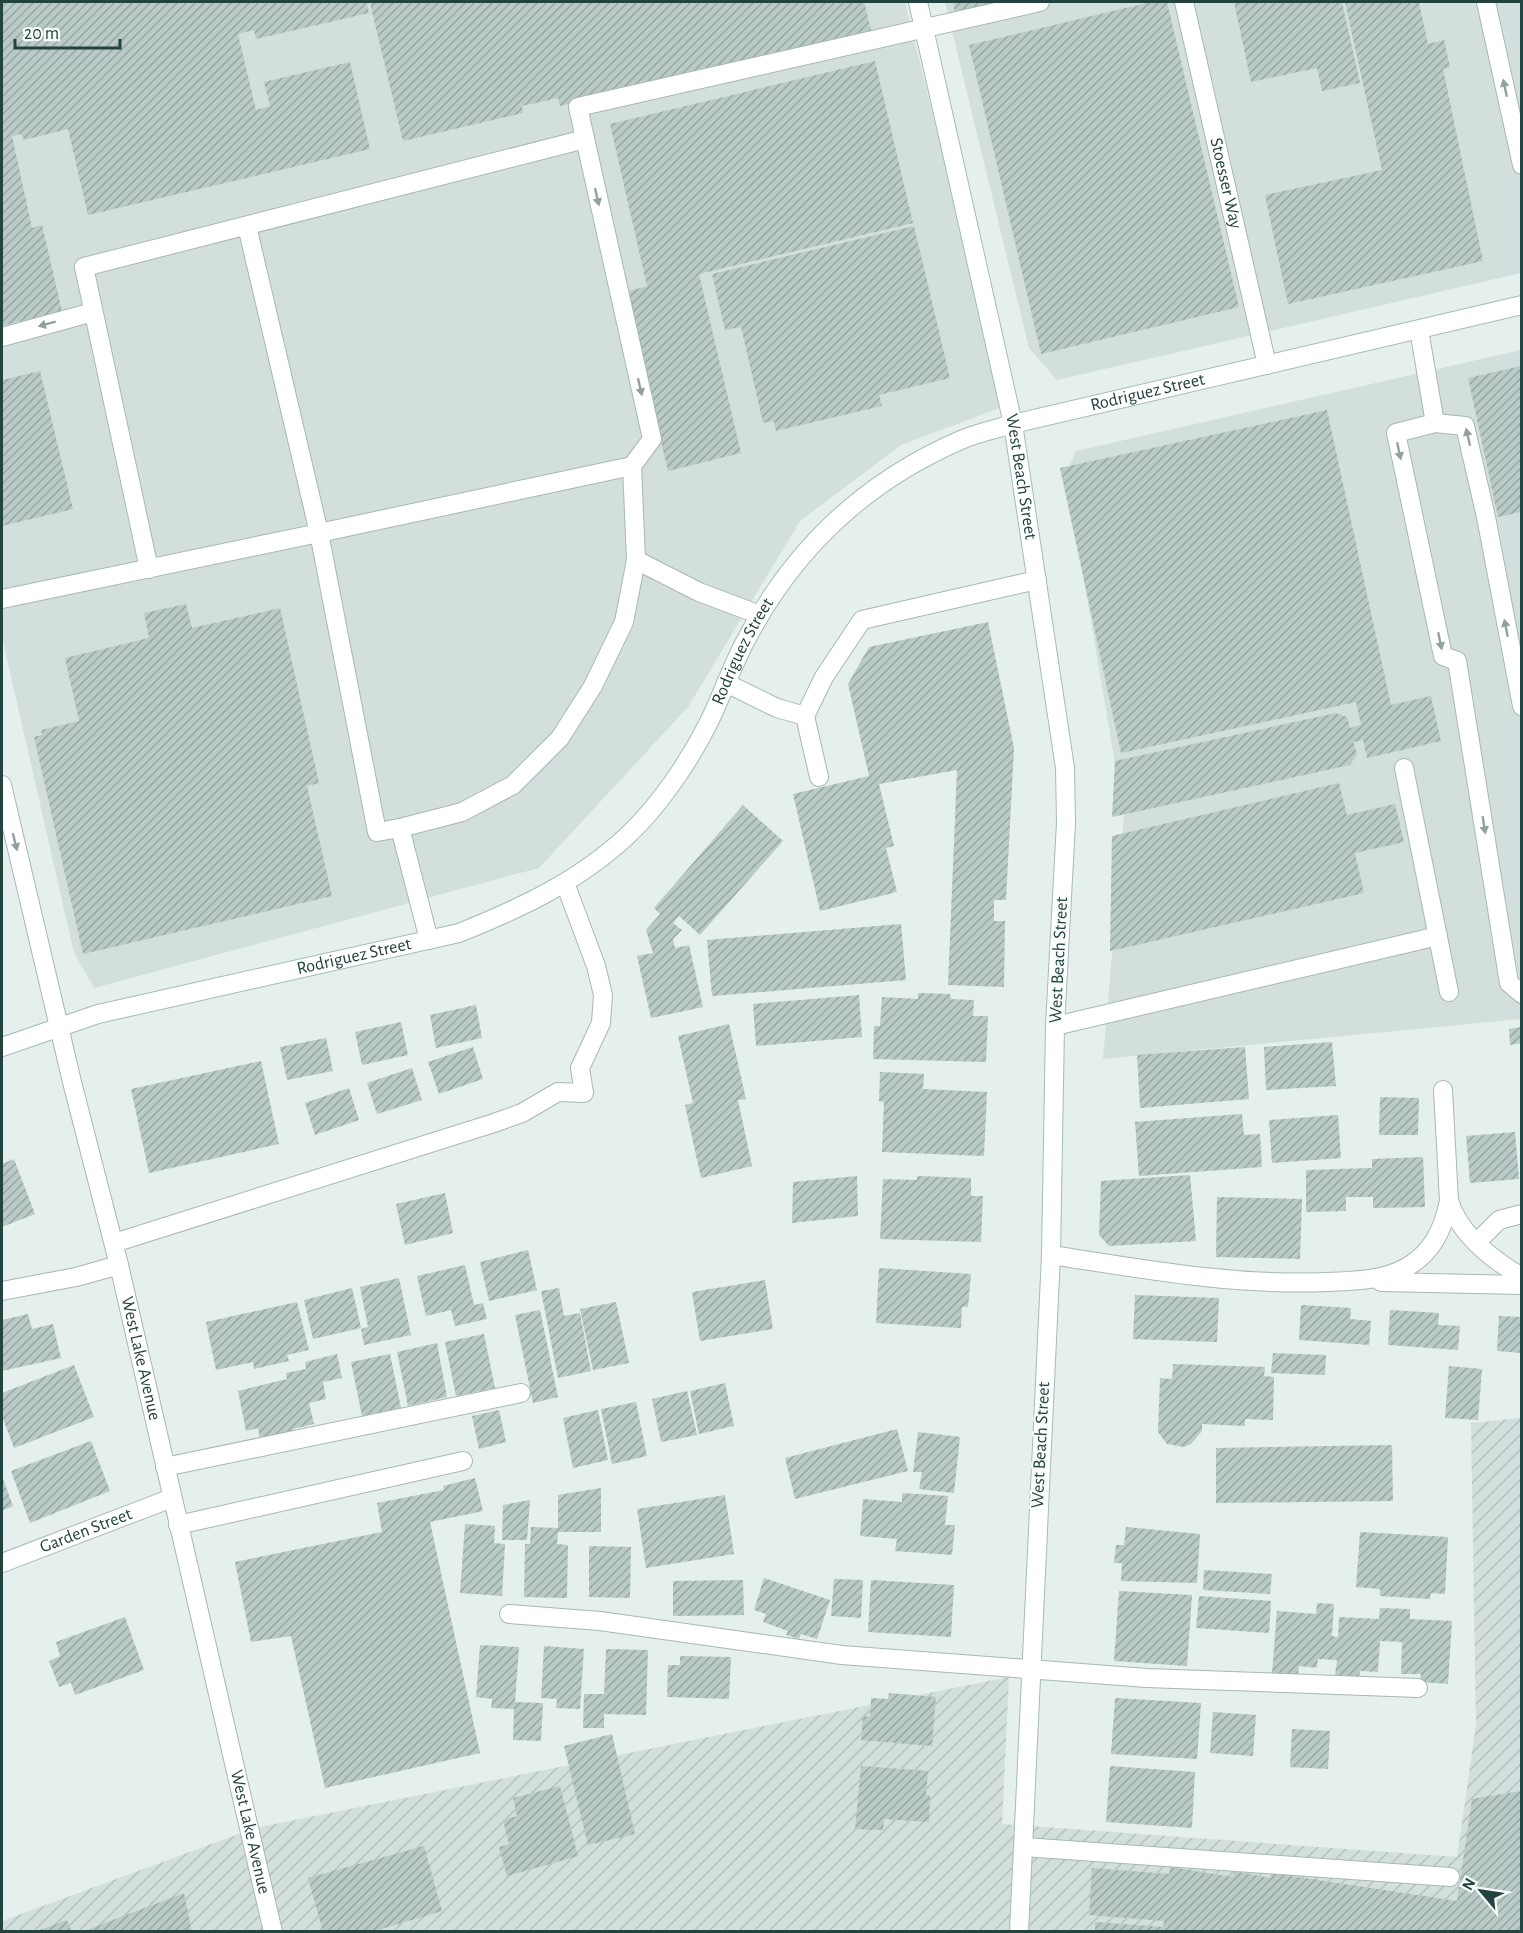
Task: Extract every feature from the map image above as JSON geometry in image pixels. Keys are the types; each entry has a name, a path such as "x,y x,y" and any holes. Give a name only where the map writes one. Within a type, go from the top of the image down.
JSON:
{"street":[{"name":"West Beach Street","path":"918,2 1013,424 1065,768 1066,823 1055,1026 1051,1255 1019,1932"},
{"path":"247,226 319,533 377,832 462,812 513,785 560,738 594,686 624,622 636,560 632,466 652,440 578,107 1040,2"},
{"name":"Stoesser Way","path":"1184,2 1267,364"},
{"path":"1486,2 1521,165"},
{"path":"148,568 84,267 585,140"},
{"name":"Rodriguez Street","path":"2,1047 98,1014 459,933 512,912 565,883 627,836 669,786 708,724 760,615 777,586 811,542 876,488 916,462 963,439 1013,424 1521,305"},
{"path":"2,337 93,312"},
{"path":"1419,330 1435,423"},
{"path":"1521,706 1486,517 1465,426 1435,423 1396,433 1443,656 1457,662 1509,983 1521,994"},
{"path":"2,599 632,466"},
{"path":"636,560 699,592 760,615"},
{"path":"819,777 805,716 824,676 862,620 1037,580"},
{"path":"726,683 777,708 805,716"},
{"path":"1404,768 1449,992"},
{"name":"West Lake Avenue","path":"2,785 59,1026 114,1243 273,1932"},
{"path":"400,828 429,940"},
{"path":"114,1243 494,1123 522,1113 558,1092 584,1093 580,1068 602,1023 603,995 598,974 565,883"},
{"path":"1055,1026 1438,936"},
{"path":"1443,1090 1449,1201 1457,1222 1476,1243 1521,1277"},
{"path":"1353,1281 1384,1277 1417,1261 1436,1240 1449,1201"},
{"path":"1476,1243 1499,1220 1521,1214"},
{"path":"1051,1255 1240,1283 1353,1281 1521,1285"},
{"path":"2,1291 76,1277 119,1265"},
{"path":"165,1467 521,1393"},
{"path":"178,1525 463,1461"},
{"name":"Garden Street","path":"2,1563 172,1498"},
{"path":"509,1614 600,1621 842,1655 1147,1678 1418,1688"},
{"path":"1024,1847 1450,1877"}],"shaded area":[{"path":"2,2 905,2 1005,406 901,445 800,521 688,707 539,868 94,988 74,953 2,637"},
{"path":"945,2 1521,2 1521,273 1057,380 1029,348"},
{"path":"1521,350 1521,1019 1103,1059 1124,816 1066,474 1076,451"},
{"path":"1521,1418 1521,1931 2,1932 2,1921 255,1828 1009,1677 1002,1824 1457,1857 1476,1725 1471,1423"}],"building":[{"path":"2,2 864,2 872,33 560,106 558,98 522,106 523,113 403,141 370,3 367,4 369,13 256,39 254,30 238,34 256,110 270,106 264,82 350,62 370,149 88,215 68,129 24,140 21,134 12,136 32,228 42,225 62,311 2,326"},
{"path":"953,2 997,2 955,13"},
{"path":"1151,2 1167,2 1239,307 1041,354 969,45"},
{"path":"1234,2 1342,2 1360,83 1322,91 1317,68 1251,82"},
{"path":"1345,2 1419,2 1428,44 1444,40 1450,67 1443,69 1483,261 1288,304 1265,195 1382,170"},
{"path":"875,61 913,223 699,274 741,453 668,471 626,292 647,286 610,124"},
{"path":"914,226 950,378 879,395 882,406 776,431 774,421 763,423 741,327 725,330 712,274"},
{"path":"1521,366 1521,512 1498,517 1468,378"},
{"path":"40,371 73,509 2,526 2,380"},
{"path":"1327,410 1391,705 1431,696 1441,741 1367,758 1363,740 1353,742 1357,754 1350,765 1112,817 1115,761 1336,713 1347,717 1350,728 1361,725 1356,702 1121,753 1060,468"},
{"path":"186,604 192,628 280,608 319,783 307,786 332,896 83,954 34,737 42,735 41,730 79,721 65,658 149,638 144,613"},
{"path":"988,622 1014,748 1006,900 994,900 994,921 1005,921 1004,987 948,985 957,770 879,784 894,846 886,848 897,892 820,911 793,794 869,776 848,684 869,647"},
{"path":"1339,783 1347,815 1395,804 1404,842 1355,853 1364,893 1110,951 1112,836"},
{"path":"743,805 783,841 700,935 679,916 673,923 682,930 673,939 675,948 689,945 703,1007 651,1018 637,956 653,953 646,930 660,914 654,908"},
{"path":"901,924 906,980 712,996 707,940"},
{"path":"918,993 950,994 951,999 974,1000 973,1016 988,1016 986,1062 873,1059 874,1026 880,1026 882,997 918,999"},
{"path":"859,995 862,1037 756,1046 753,1004"},
{"path":"476,1005 482,1038 436,1048 430,1015"},
{"path":"401,1022 408,1055 362,1065 355,1032"},
{"path":"729,1024 746,1099 738,1100 752,1166 701,1178 685,1105 693,1103 678,1036"},
{"path":"1521,1027 1521,1043 1510,1045 1509,1029"},
{"path":"326,1038 333,1071 287,1080 280,1047"},
{"path":"1332,1042 1336,1086 1266,1090 1264,1047"},
{"path":"473,1047 483,1079 439,1094 428,1062"},
{"path":"1245,1047 1249,1099 1140,1108 1137,1055"},
{"path":"261,1061 279,1144 149,1173 131,1089"},
{"path":"412,1068 422,1100 377,1114 367,1083"},
{"path":"880,1072 924,1074 923,1089 987,1092 984,1156 882,1152 884,1102 879,1101"},
{"path":"349,1088 359,1120 315,1135 305,1103"},
{"path":"1380,1097 1419,1098 1418,1135 1379,1135"},
{"path":"1242,1114 1244,1135 1260,1134 1262,1167 1139,1176 1135,1122"},
{"path":"1338,1115 1341,1158 1272,1163 1269,1120"},
{"path":"1515,1132 1519,1179 1470,1183 1466,1136"},
{"path":"1423,1157 1425,1207 1373,1208 1373,1197 1346,1197 1346,1211 1306,1212 1306,1170 1372,1168 1372,1159"},
{"path":"14,1159 35,1214 2,1227 2,1164"},
{"path":"1190,1175 1196,1241 1109,1246 1099,1235 1101,1181"},
{"path":"857,1176 858,1216 792,1223 793,1182"},
{"path":"917,1176 971,1178 971,1196 983,1196 981,1242 880,1239 883,1179 917,1180"},
{"path":"445,1193 453,1233 405,1245 396,1204"},
{"path":"1217,1197 1302,1199 1300,1259 1216,1257"},
{"path":"528,1250 537,1290 489,1301 480,1262"},
{"path":"465,1265 474,1305 483,1303 487,1319 455,1326 451,1310 426,1316 417,1276"},
{"path":"879,1268 971,1274 968,1307 962,1307 961,1328 876,1323"},
{"path":"399,1278 411,1335 364,1345 361,1329 368,1327 360,1287"},
{"path":"765,1280 773,1329 700,1341 692,1292"},
{"path":"352,1288 361,1328 313,1339 304,1300"},
{"path":"559,1288 564,1316 580,1313 591,1371 558,1378 541,1291"},
{"path":"1135,1295 1219,1298 1217,1342 1133,1339"},
{"path":"297,1302 309,1350 287,1355 289,1361 254,1369 253,1362 216,1370 206,1322"},
{"path":"616,1302 629,1363 593,1370 580,1309"},
{"path":"1301,1305 1351,1308 1350,1319 1371,1321 1369,1345 1299,1340"},
{"path":"540,1310 558,1397 533,1403 515,1315"},
{"path":"1390,1310 1439,1313 1438,1325 1460,1326 1458,1350 1388,1345"},
{"path":"28,1314 32,1329 53,1324 61,1358 2,1371 2,1320"},
{"path":"1499,1316 1521,1317 1521,1353 1497,1351"},
{"path":"484,1334 495,1388 456,1396 445,1342"},
{"path":"437,1343 447,1397 408,1406 397,1352"},
{"path":"1273,1353 1326,1355 1325,1375 1271,1373"},
{"path":"337,1354 342,1378 323,1382 326,1399 309,1403 314,1424 293,1429 295,1437 261,1445 258,1428 246,1431 238,1391 287,1379 286,1373 306,1369 305,1362"},
{"path":"390,1354 401,1408 362,1416 351,1362"},
{"path":"1173,1364 1265,1367 1264,1376 1274,1377 1273,1420 1245,1419 1245,1426 1202,1424 1202,1431 1191,1444 1184,1447 1167,1444 1158,1432 1160,1378 1172,1379"},
{"path":"74,1365 94,1417 14,1448 2,1416 2,1393"},
{"path":"1449,1366 1482,1369 1478,1420 1445,1418"},
{"path":"725,1383 734,1426 699,1434 690,1391"},
{"path":"687,1391 697,1435 661,1442 652,1399"},
{"path":"636,1402 647,1456 612,1464 601,1409"},
{"path":"499,1410 506,1442 479,1449 472,1416"},
{"path":"598,1410 608,1460 573,1468 563,1418"},
{"path":"897,1429 908,1471 795,1499 785,1458"},
{"path":"918,1432 960,1437 954,1493 919,1489 922,1472 913,1472"},
{"path":"91,1441 110,1491 30,1523 11,1471"},
{"path":"1392,1445 1393,1501 1216,1503 1216,1448"},
{"path":"2,1476 13,1506 2,1511"},
{"path":"475,1478 483,1511 430,1522 480,1753 325,1788 291,1636 251,1642 235,1562 382,1532 377,1503 444,1490 443,1486"},
{"path":"601,1488 601,1532 558,1532 557,1544 568,1545 567,1598 524,1597 525,1544 530,1544 531,1527 558,1528 558,1495"},
{"path":"902,1493 948,1496 945,1525 955,1525 952,1555 895,1551 897,1539 860,1536 863,1499 902,1502"},
{"path":"725,1495 734,1554 646,1568 637,1509"},
{"path":"530,1500 527,1540 502,1540 503,1505"},
{"path":"465,1524 495,1526 494,1543 505,1544 502,1596 460,1593"},
{"path":"1126,1527 1200,1534 1197,1583 1121,1581 1122,1563 1114,1563 1116,1545 1124,1545"},
{"path":"1360,1532 1448,1537 1445,1594 1431,1593 1430,1599 1380,1596 1380,1589 1356,1587"},
{"path":"589,1546 631,1547 630,1598 589,1597"},
{"path":"1204,1570 1272,1574 1270,1594 1203,1590"},
{"path":"764,1578 830,1600 817,1639 801,1634 799,1639 786,1635 788,1631 763,1622 766,1614 754,1610"},
{"path":"834,1579 863,1580 861,1618 831,1616"},
{"path":"743,1580 744,1615 673,1616 673,1581"},
{"path":"871,1580 954,1585 951,1637 868,1632"},
{"path":"1119,1591 1192,1595 1187,1666 1114,1661"},
{"path":"1199,1596 1271,1601 1269,1633 1196,1628"},
{"path":"1317,1603 1334,1604 1332,1636 1338,1637 1339,1617 1379,1619 1380,1608 1410,1609 1410,1619 1452,1621 1448,1684 1420,1682 1421,1674 1401,1674 1402,1642 1380,1641 1378,1672 1360,1671 1359,1678 1335,1676 1337,1660 1318,1659 1317,1668 1299,1666 1298,1675 1272,1673 1277,1611 1316,1614"},
{"path":"125,1617 144,1670 75,1695 71,1683 59,1687 49,1661 60,1656 56,1642"},
{"path":"480,1645 519,1647 515,1702 543,1703 541,1741 513,1740 514,1709 491,1708 492,1699 476,1697"},
{"path":"544,1646 584,1649 580,1709 556,1708 557,1699 541,1698"},
{"path":"606,1649 648,1650 646,1715 604,1714 604,1728 583,1728 584,1694 604,1694"},
{"path":"680,1656 731,1657 729,1699 667,1697 668,1665 680,1665"},
{"path":"889,1693 936,1697 932,1746 861,1740 863,1716 870,1717 871,1698 888,1699"},
{"path":"1115,1698 1201,1703 1197,1759 1111,1754"},
{"path":"1213,1712 1256,1715 1253,1756 1210,1753"},
{"path":"1292,1729 1330,1731 1328,1769 1290,1767"},
{"path":"612,1734 635,1834 588,1845 564,1746"},
{"path":"861,1766 928,1771 926,1795 930,1795 929,1822 884,1819 883,1830 855,1829"},
{"path":"1110,1766 1195,1772 1192,1828 1106,1822"},
{"path":"560,1786 578,1856 507,1876 499,1847 509,1844 503,1820 517,1816 513,1798"},
{"path":"1521,1791 1521,1932 1095,1932 1095,1922 1163,1927 1164,1921 1089,1915 1092,1868 1169,1874 1170,1867 1233,1877 1234,1871 1270,1878 1271,1873 1457,1901 1472,1799"},
{"path":"424,1846 442,1911 371,1932 323,1932 308,1878"},
{"path":"184,1893 192,1932 84,1932 84,1931"},
{"path":"67,1920 72,1932 37,1932 37,1931"}]}
